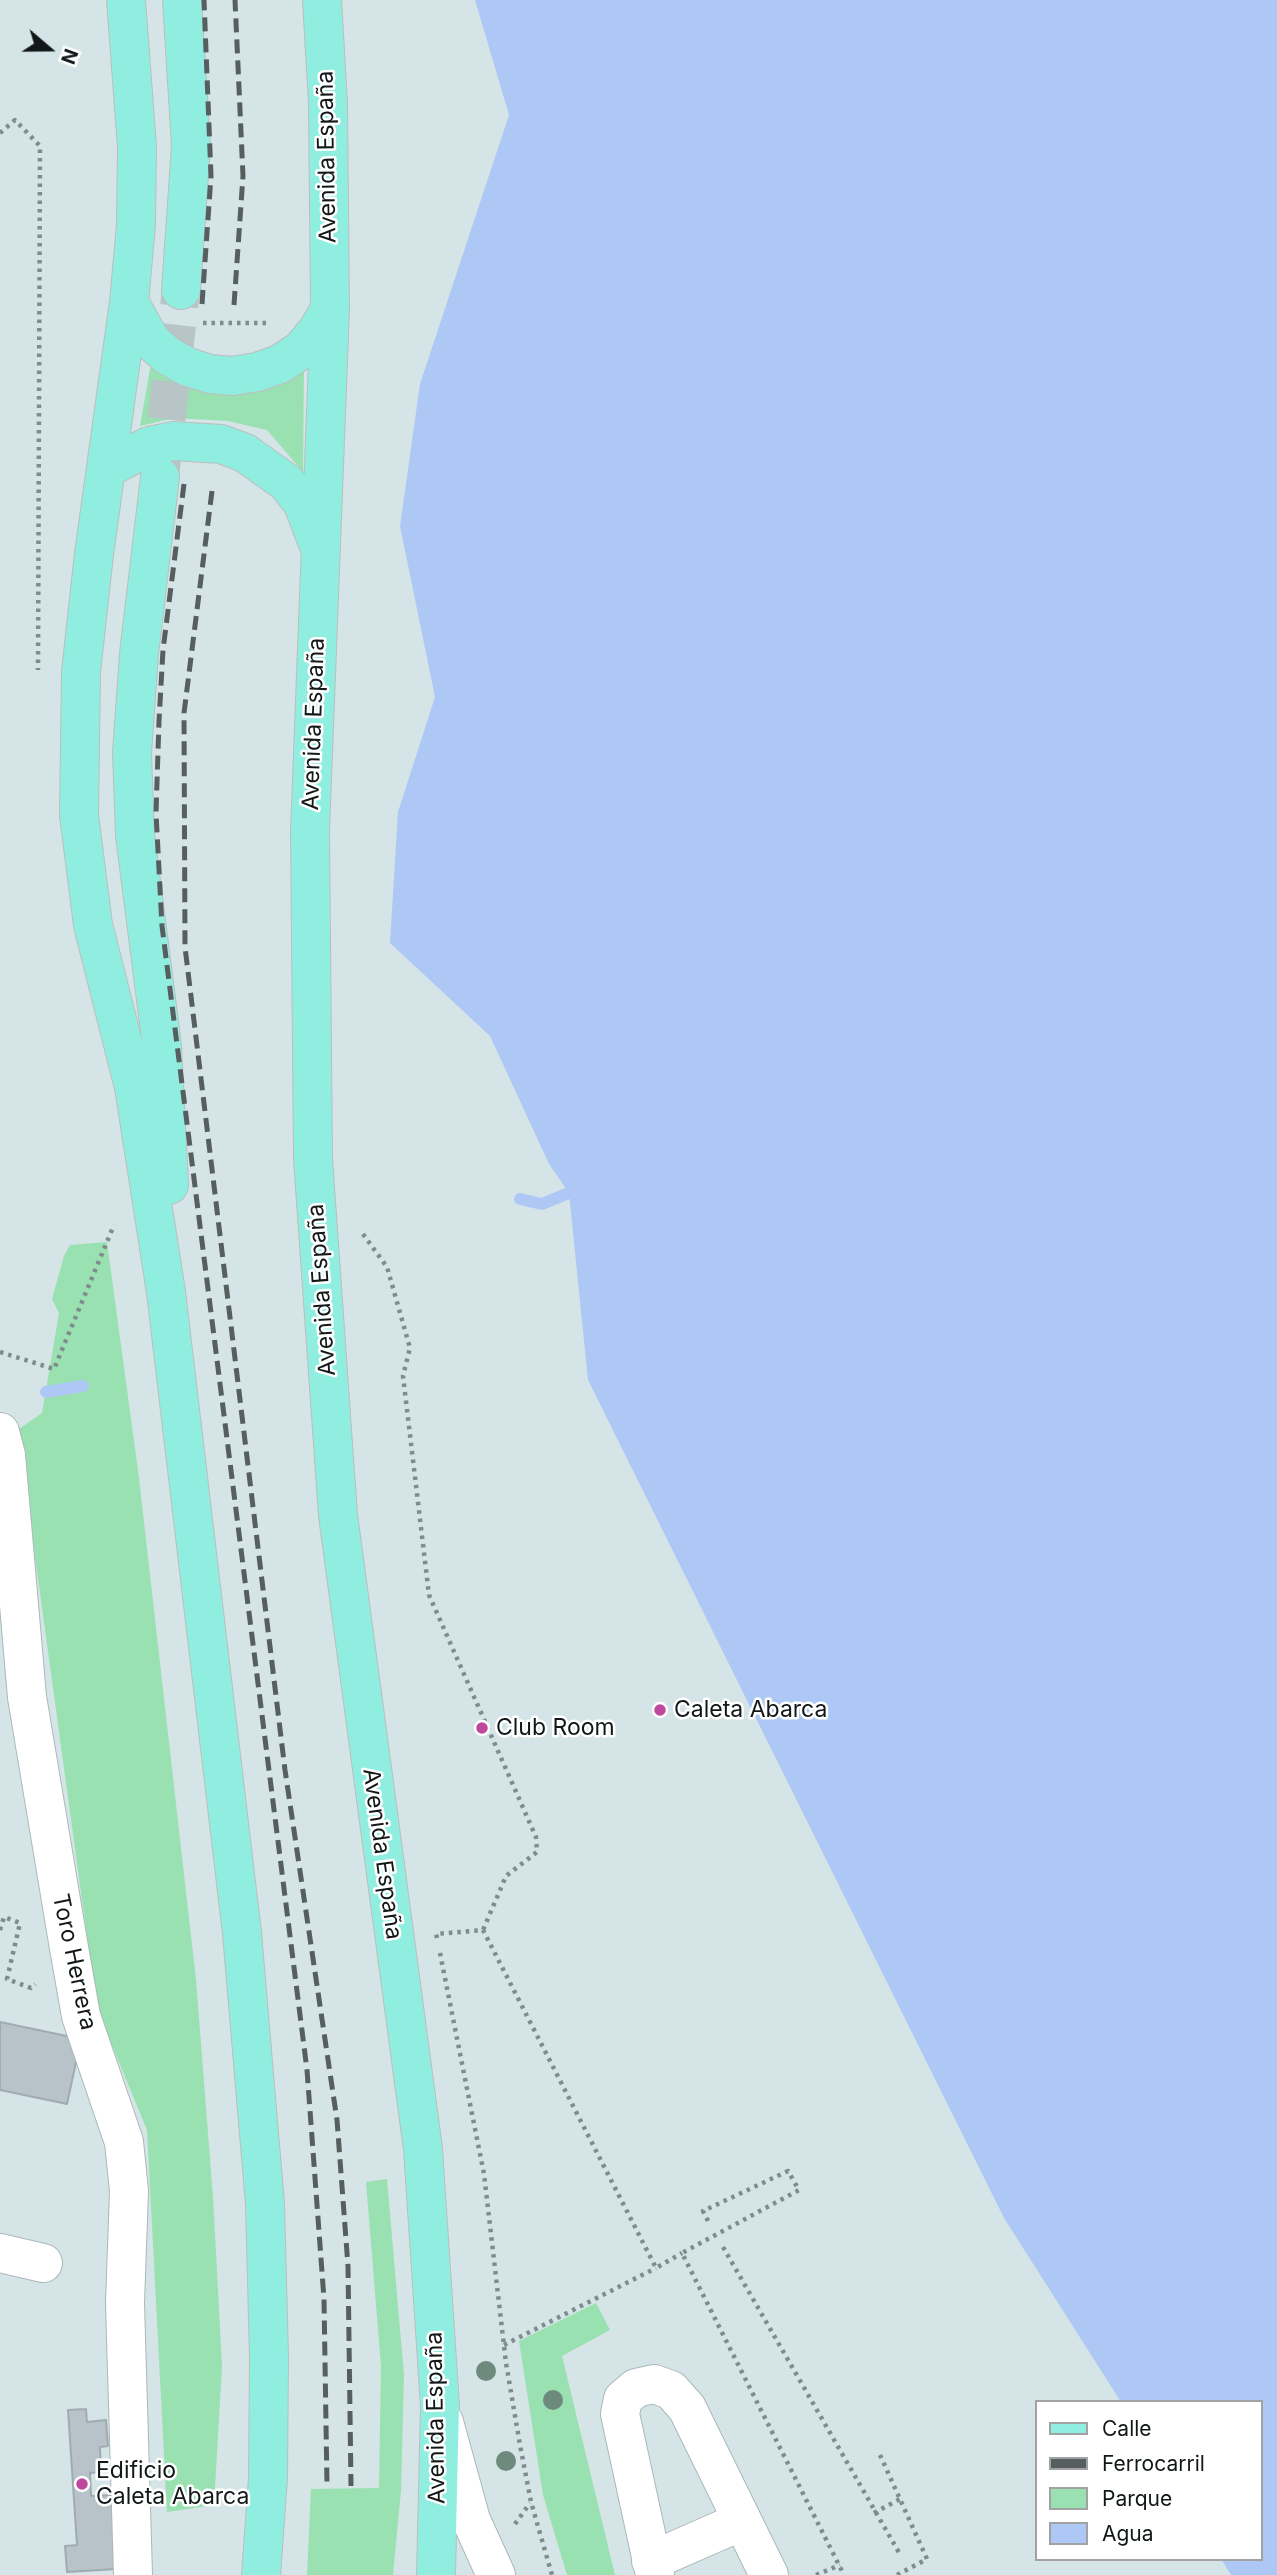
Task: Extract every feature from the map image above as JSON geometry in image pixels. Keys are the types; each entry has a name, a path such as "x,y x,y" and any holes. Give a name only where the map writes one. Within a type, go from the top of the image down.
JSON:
{"main road":[{"path":"126,0 137,147 129,302 81,672 79,815 93,925 134,1087 166,1292 242,1933 265,2204 269,2357 268,2478 261,2575"},
{"path":"182,0 191,146 186,306"},
{"name":"Avenida España","path":"322,0 328,103 330,309 310,831 313,1159 338,1516 423,2149 440,2406 436,2575"},
{"path":"129,302 151,341 168,356 188,368 232,376 257,373 280,364 301,350 330,309"},
{"path":"106,469 149,446 173,441 221,444 245,453 287,483 303,505 314,528 320,553"},
{"path":"159,477 139,654 132,753 135,835 159,1024 168,1128 166,1292"}],"street":[{"name":"Toro Herrera","path":"0,1432 6,1455 27,1697 68,1942 81,2016 124,2142 130,2191 125,2304 133,2575"},
{"path":"0,2253 43,2263"},
{"path":"742,2521 653,2568 620,2414 623,2399 636,2388 654,2384 671,2390 687,2408 769,2575"},
{"path":"440,2406 471,2520 496,2575"}],"path":[{"path":"0,133 15,120 40,146 38,671"},
{"path":"186,306 268,323 330,309"},
{"path":"0,1352 54,1369 118,1217"},
{"path":"363,1234 387,1267 410,1348 403,1376 429,1595 536,1837 537,1852 506,1876 483,1930"},
{"path":"0,1930 4,1917 20,1923 7,1979 31,1988 68,1942"},
{"path":"483,1930 656,2268"},
{"path":"483,1930 436,1934 484,2174 504,2346 531,2502 552,2575"},
{"path":"504,2346 656,2268 799,2190 788,2171 703,2211 708,2221"},
{"path":"723,2247 901,2556"},
{"path":"682,2253 844,2575"},
{"path":"880,2455 902,2498 927,2558 897,2575"},
{"path":"874,2513 902,2498"},
{"path":"816,2575 840,2565"}],"green space":[{"path":"152,358 304,365 303,472 267,430 228,421 174,418 140,426"},
{"path":"107,1242 139,1478 196,1980 213,2197 222,2366 214,2505 167,2512 147,2130 97,2009 22,1462 13,1433 42,1413 59,1313 52,1299 64,1256 70,1245"},
{"path":"387,2179 404,2375 401,2491 393,2575 307,2575 311,2489 379,2488 381,2366 366,2182"},
{"path":"596,2303 610,2330 562,2356 615,2575 567,2575 543,2495 519,2341"}],"water":[{"path":"475,0 1277,0 1277,2575 1231,2575 1222,2561 1263,2561 1263,2400 1120,2400 1004,2218 588,1380 569,1193 549,1164 490,1036 390,943 398,812 435,697 400,526 420,384 509,115"}],"building":[{"path":"0,2022 81,2039 67,2104 0,2090"},
{"name":"Edificio Caleta Abarca","path":"86,2409 87,2422 106,2420 108,2446 100,2447 101,2472 90,2473 91,2496 112,2495 117,2569 67,2572 65,2546 77,2545 68,2410"}],"waterway":[{"path":"520,1199 542,1204 569,1193"},
{"path":"46,1392 83,1386"}],"tunnel":[{"path":"160,476 181,290"}],"railway":[{"path":"202,304 211,176 204,0"},
{"path":"234,305 243,176 235,0"},
{"path":"184,484 163,650 159,721 156,813 162,926 307,2070 324,2299 327,2486"},
{"path":"212,491 184,713 185,947 285,1770 337,2120 348,2266 351,2486"}],"place":[{"name":"Caleta Abarca","path":"660,1710"},
{"name":"Club Room","path":"482,1728"},
{"name":"Edificio Caleta Abarca","path":"82,2484"}]}
